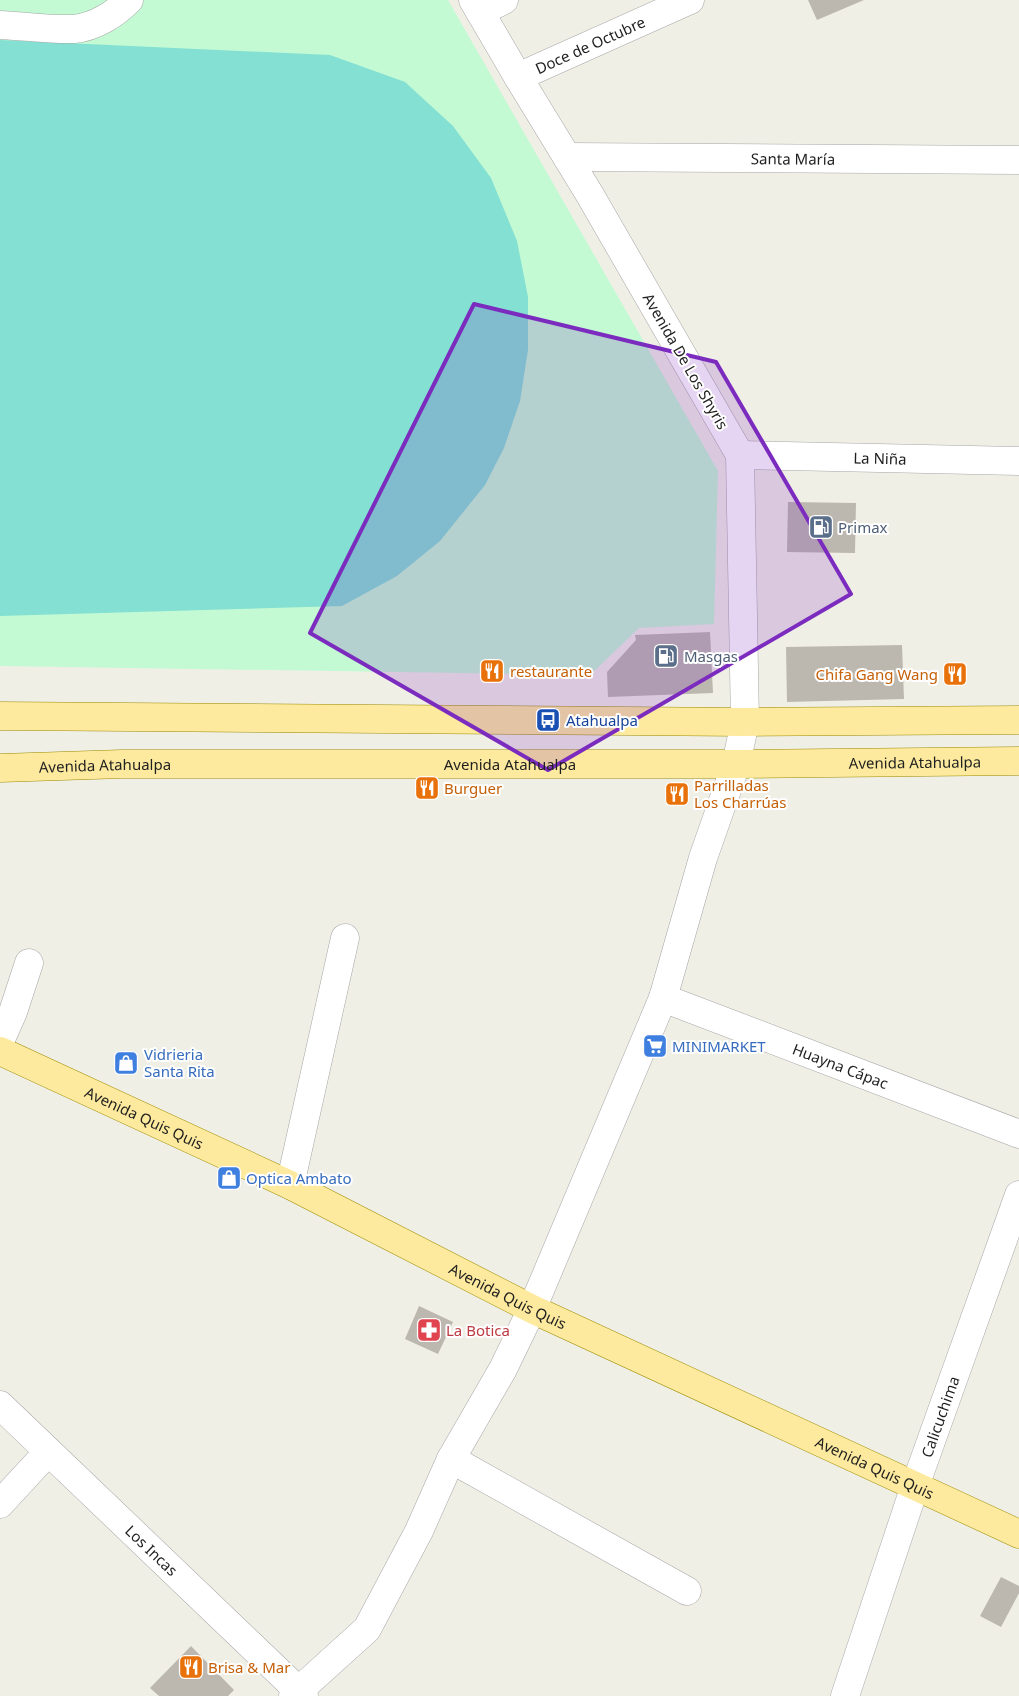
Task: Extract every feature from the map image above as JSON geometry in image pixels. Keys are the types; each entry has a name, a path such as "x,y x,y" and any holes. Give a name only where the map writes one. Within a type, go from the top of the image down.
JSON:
{"main road":[{"path":"0,716 745,722 1019,720"},
{"name":"Avenida Atahualpa","path":"0,768 122,764 736,764 1019,761"},
{"name":"Avenida Quis Quis","path":"0,1051 290,1185 532,1309 1019,1534"}],"street":[{"path":"0,25 75,29 109,16 129,0"},
{"path":"477,6 504,0"},
{"name":"Doce de Octubre","path":"518,77 690,0"},
{"name":"Avenida De Los Shyris","path":"298,1694 367,1629 419,1530 451,1459 503,1369 532,1309 663,998 704,858 736,764 745,722 740,456 567,157 477,6"},
{"name":"Santa María","path":"567,157 1019,160"},
{"name":"La Niña","path":"740,456 1019,460"},
{"path":"290,1185 345,938"},
{"path":"0,1041 29,963"},
{"name":"Huayna Cápac","path":"663,998 1019,1134"},
{"name":"Calicuchima","path":"845,1696 915,1486 1019,1195"},
{"name":"Los Incas","path":"0,1405 298,1694"},
{"path":"0,1504 48,1452"},
{"path":"451,1459 687,1591"}],"highlighted area":[{"path":"474,304 716,362 851,594 548,770 310,633"}],"green space":[{"path":"0,0 448,0 718,471 714,624 639,628 590,675 0,666"}],"shaded area":[{"path":"0,40 330,55 405,82 453,126 491,178 517,241 528,297 528,350 520,401 504,448 485,485 440,541 397,576 342,606 0,616"}],"building":[{"path":"808,0 864,0 817,20"},
{"name":"Primax","path":"788,502 856,503 855,553 787,552"},
{"name":"Masgas","path":"710,632 713,693 608,697 607,672 636,640 635,635"},
{"path":"902,645 904,699 787,702 786,647"},
{"name":"La Botica","path":"419,1306 453,1322 438,1354 405,1339"},
{"path":"1001,1577 1019,1586 1019,1593 1001,1627 980,1616"},
{"name":"Brisa & Mar","path":"191,1646 234,1690 228,1696 159,1696 150,1688"}],"place":[{"name":"Primax","path":"821,527"},
{"name":"Masgas","path":"666,656"},
{"name":"restaurante","path":"492,671"},
{"name":"Chifa Gang Wang","path":"955,674"},
{"name":"Atahualpa","path":"548,720"},
{"name":"Burguer","path":"427,788"},
{"name":"Parrilladas Los Charrúas","path":"677,794"},
{"name":"MINIMARKET","path":"655,1046"},
{"name":"Vidrieria Santa Rita","path":"126,1063"},
{"name":"Optica Ambato","path":"229,1178"},
{"name":"La Botica","path":"429,1330"},
{"name":"Brisa & Mar","path":"191,1667"}]}
